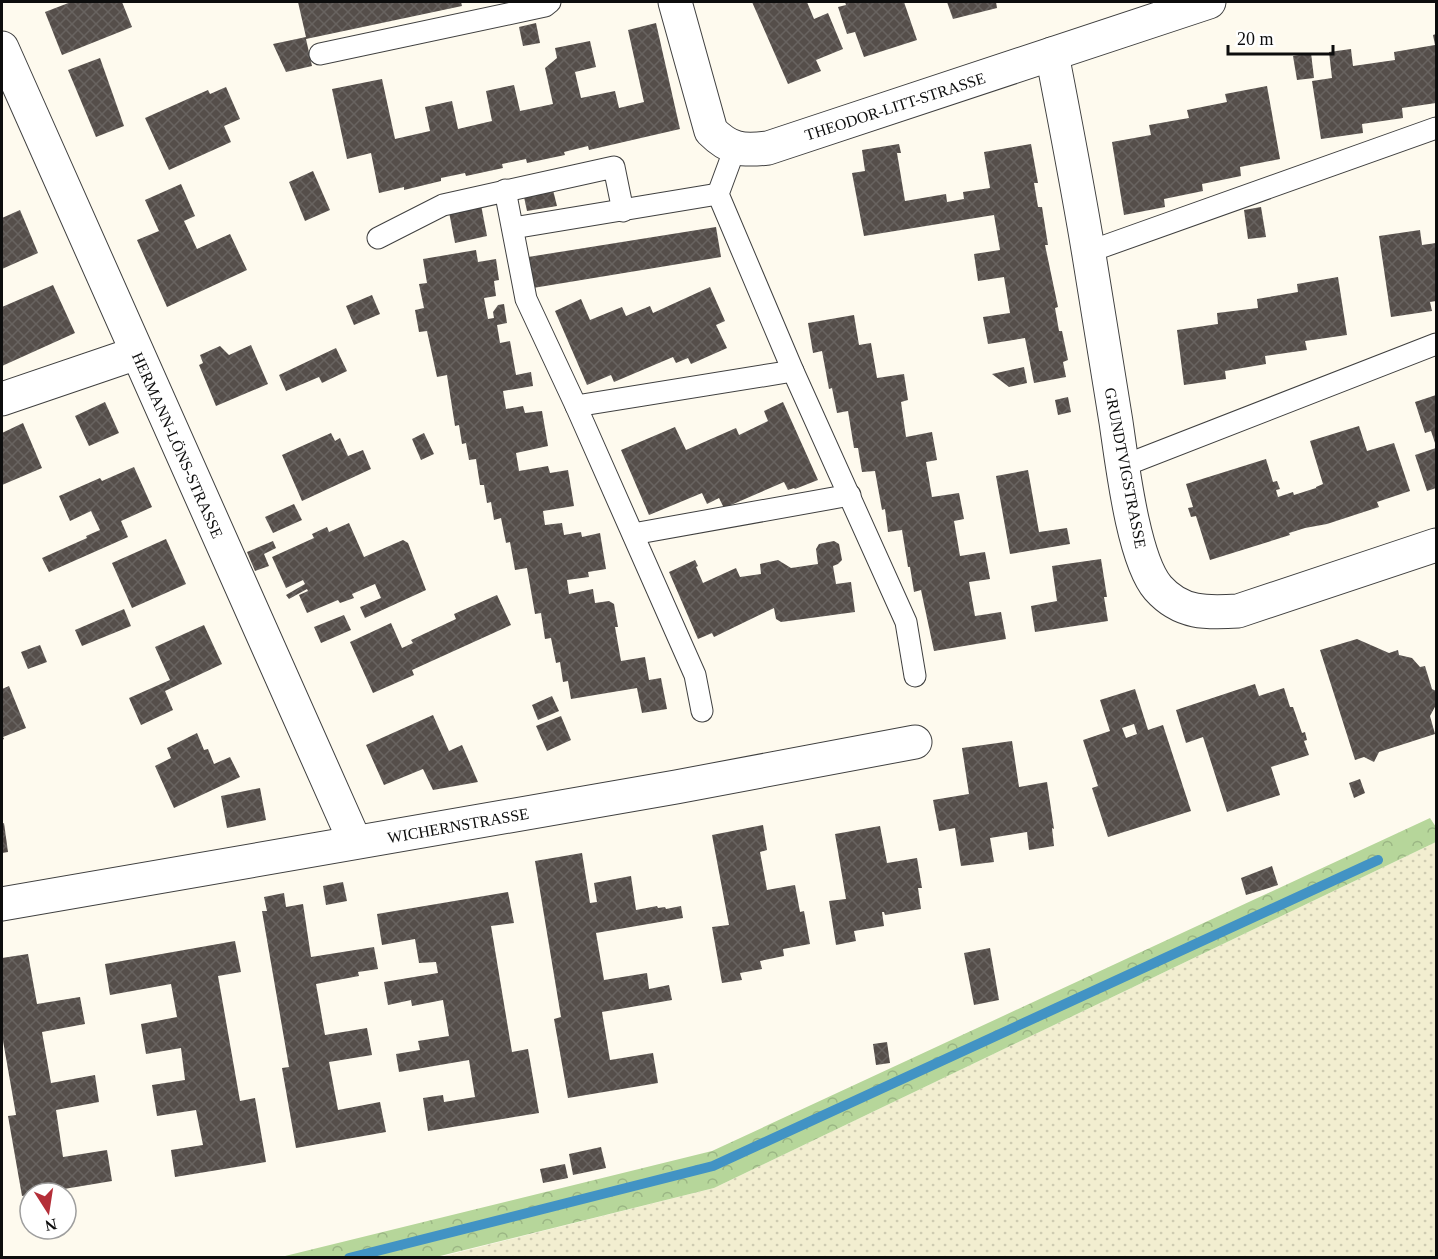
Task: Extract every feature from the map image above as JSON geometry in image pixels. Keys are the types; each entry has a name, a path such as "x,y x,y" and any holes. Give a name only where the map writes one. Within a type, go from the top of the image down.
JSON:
{"street":[{"path":"675,2 711,131 721,141 735,148"},
{"name":"THEODOR-LITT-STRASSE","path":"735,148 748,150 768,148 1209,2"},
{"name":"HERMANN-LÖNS-STRASSE","path":"2,48 355,842"},
{"name":"GRUNDTVIGSTRASSE","path":"1052,54 1088,252 1123,466 1139,543 1149,573 1158,588 1177,604 1205,613 1238,611 1437,545"},
{"path":"2,399 137,353"},
{"name":"WICHERNSTRASSE","path":"2,904 676,787 915,742"}],"lane":[{"path":"320,54 545,6 550,2"},
{"path":"1088,252 1437,128"},
{"path":"735,148 718,194 793,371 906,622 915,676"},
{"path":"378,238 443,205 614,167 622,211"},
{"path":"505,190 526,299 695,675 702,711"},
{"path":"513,228 718,194"},
{"path":"1123,466 1437,344"},
{"path":"576,406 793,371"},
{"path":"633,534 850,495"}],"shaded area":[{"path":"1436,842 1436,1257 436,1258 714,1188"}],"green space":[{"path":"1430,818 1436,827 1436,842 714,1188 436,1257 281,1257 712,1151"}],"building":[{"path":"71,2 122,2 132,27 62,55 45,12"},
{"path":"298,2 461,2 462,6 306,39 312,66 286,72 273,44 306,37"},
{"path":"752,2 807,2 814,19 828,13 843,49 816,60 821,71 788,84"},
{"path":"845,2 904,2 917,40 864,57 855,32 847,34 838,7 846,5"},
{"path":"947,2 996,2 997,8 953,19"},
{"path":"536,23 540,43 523,46 519,27"},
{"path":"656,23 680,129 589,150 588,146 564,152 565,155 527,163 526,159 502,164 503,168 466,176 465,173 404,190 404,187 379,193 371,153 347,159 332,89 382,79 395,139 430,131 425,107 452,101 458,129 492,121 486,91 514,85 520,111 553,104 545,68 557,58 555,48 590,41 596,67 575,72 581,98 615,91 619,108 644,102 628,30"},
{"path":"1436,34 1436,103 1402,108 1403,118 1362,124 1363,133 1321,139 1312,81 1332,78 1329,52 1351,49 1353,66 1395,60 1394,52 1435,45 1433,35"},
{"path":"1311,53 1314,78 1297,80 1293,56"},
{"path":"100,58 124,126 96,137 68,70"},
{"path":"1267,86 1280,159 1240,167 1241,176 1202,184 1203,191 1164,199 1165,207 1124,215 1112,142 1151,135 1149,125 1189,118 1187,110 1227,102 1225,94"},
{"path":"226,87 240,119 224,126 231,142 169,170 145,118 208,90 210,94"},
{"path":"899,144 901,153 897,153 905,201 946,194 947,202 964,199 963,192 990,188 984,152 1031,144 1038,183 1034,183 1038,207 1042,207 1048,245 1045,245 1058,307 1055,308 1068,360 1063,362 1066,377 1034,383 1025,338 988,344 983,317 1010,313 1004,277 978,281 974,254 1000,250 994,215 864,236 852,173 865,171 862,150"},
{"path":"313,171 330,210 305,221 289,182"},
{"path":"181,184 195,216 184,221 197,249 230,234 247,270 167,307 137,240 159,231 145,200"},
{"path":"553,190 557,206 527,211 524,197"},
{"path":"481,205 487,236 455,243 449,212"},
{"path":"1261,207 1266,237 1248,239 1244,210"},
{"path":"20,210 38,253 2,269 2,218"},
{"path":"716,227 721,257 533,288 528,257"},
{"path":"1420,230 1422,245 1436,243 1436,301 1430,302 1432,311 1391,317 1379,236"},
{"path":"476,250 478,262 496,259 499,280 494,281 496,296 484,298 488,319 494,318 493,312 498,305 504,304 507,323 497,325 500,343 510,341 516,375 531,372 533,386 503,391 506,409 523,406 525,413 542,411 548,446 516,453 519,471 548,466 550,473 568,470 574,506 543,511 545,525 562,523 564,535 581,532 582,537 600,533 606,569 588,572 589,577 567,580 569,594 593,589 595,603 609,601 614,604 618,627 615,627 621,661 645,657 649,680 661,678 667,709 642,713 637,688 571,699 568,681 563,682 560,662 556,663 551,638 545,639 541,613 535,614 527,568 515,570 510,542 506,543 501,518 494,520 491,502 487,503 484,485 480,485 476,459 469,460 466,443 462,444 459,425 455,426 447,375 437,377 427,331 419,332 415,310 424,308 419,284 427,283 423,259"},
{"path":"1338,277 1347,335 1305,341 1307,350 1265,356 1266,364 1225,371 1226,379 1184,385 1177,330 1218,324 1217,313 1258,308 1257,299 1298,292 1297,284"},
{"path":"53,285 75,333 2,366 2,307"},
{"path":"710,287 725,321 716,325 727,348 691,364 688,358 676,363 673,357 614,382 611,375 587,385 555,311 581,299 590,320 622,307 626,316 650,306 653,313"},
{"path":"372,295 380,314 354,325 346,306"},
{"path":"854,315 859,345 871,343 877,378 904,374 908,400 901,402 906,437 932,432 937,460 926,462 932,497 959,493 964,519 954,521 960,556 985,552 990,579 969,582 975,616 1001,612 1006,639 934,651 921,590 914,592 902,530 888,532 885,509 882,510 875,471 862,472 858,448 854,448 848,411 837,413 832,388 829,389 822,351 813,353 808,323"},
{"path":"251,345 268,384 216,406 199,365 203,363 200,355 220,346 229,355"},
{"path":"336,348 347,371 322,383 319,377 286,391 279,375"},
{"path":"1024,367 1027,383 1009,387 992,374"},
{"path":"1436,395 1436,446 1431,431 1425,433 1415,402"},
{"path":"1068,397 1071,412 1058,415 1055,400"},
{"path":"105,402 119,433 89,446 75,416"},
{"path":"783,402 818,480 788,490 784,482 724,508 719,498 707,504 702,493 649,515 621,450 675,427 686,450 736,428 739,435 768,421 764,411"},
{"path":"23,423 42,468 2,485 2,433"},
{"path":"1359,426 1367,451 1394,443 1410,491 1377,502 1379,507 1327,524 1289,533 1290,535 1210,560 1196,516 1191,517 1188,508 1193,507 1186,484 1266,459 1273,482 1277,481 1280,489 1276,490 1278,497 1316,488 1323,484 1310,441"},
{"path":"331,433 335,441 340,438 348,456 363,450 371,469 302,501 282,455"},
{"path":"424,433 434,454 421,460 412,439"},
{"path":"1436,448 1436,488 1427,491 1415,455"},
{"path":"134,467 152,507 121,521 128,537 49,572 42,558 100,530 91,511 70,521 59,496 100,478 102,481"},
{"path":"1028,470 1039,532 1067,528 1070,544 1010,554 996,476"},
{"path":"294,504 302,520 273,533 265,517"},
{"path":"349,523 364,557 403,540 408,543 426,590 365,618 360,607 381,598 375,584 352,594 354,598 340,603 338,600 307,613 299,595 308,591 307,589 289,599 286,595 305,584 303,580 286,588 272,557 314,538 312,534 327,527 329,532"},
{"path":"166,539 186,584 132,608 112,563"},
{"path":"273,541 276,548 264,554 269,566 255,571 247,552"},
{"path":"834,541 839,544 842,560 833,566 836,584 851,582 855,612 781,622 776,619 774,608 714,637 712,633 698,639 669,572 695,560 703,583 736,568 740,577 761,574 760,564 778,560 791,568 818,564 816,549 819,544"},
{"path":"1101,559 1108,621 1035,632 1031,606 1057,601 1052,566"},
{"path":"497,595 511,625 412,670 414,675 373,693 350,642 391,623 402,648 413,643 411,640 456,619 454,614"},
{"path":"124,609 131,626 82,646 75,630"},
{"path":"344,615 351,630 321,643 314,627"},
{"path":"204,625 222,664 165,691 173,710 141,725 129,698 170,680 155,647"},
{"path":"1357,639 1389,653 1398,650 1399,655 1412,658 1420,667 1425,666 1432,689 1436,691 1436,705 1430,716 1435,734 1379,752 1374,762 1364,757 1355,760 1320,650"},
{"path":"40,645 47,662 28,669 21,652"},
{"path":"1255,684 1259,696 1284,688 1302,733 1305,732 1307,740 1304,741 1309,755 1271,767 1280,795 1227,812 1203,737 1186,743 1176,710"},
{"path":"9,686 26,728 3,737 2,740 2,689"},
{"path":"1135,689 1148,730 1163,725 1191,811 1108,837 1092,788 1098,786 1083,740 1110,731 1100,700","holes":["1134,724 1137,734 1126,738 1122,728"]},
{"path":"552,696 559,711 538,720 532,705"},
{"path":"433,715 449,751 462,745 478,782 433,790 423,769 384,785 366,745"},
{"path":"561,716 571,740 547,751 536,726"},
{"path":"197,733 204,750 208,749 214,764 230,757 240,777 174,808 155,766 171,758 167,748"},
{"path":"1012,741 1019,787 1047,782 1054,829 1052,828 1054,846 1029,850 1027,832 990,838 994,862 961,866 955,828 939,831 933,800 969,794 962,748"},
{"path":"1360,779 1365,793 1354,798 1349,783"},
{"path":"260,788 266,820 227,828 221,796"},
{"path":"4,823 8,852 2,853 2,824"},
{"path":"763,825 767,850 760,852 767,890 795,885 800,912 804,911 810,944 783,949 784,956 760,961 762,969 740,973 742,980 722,983 712,927 729,925 712,835"},
{"path":"880,826 887,863 917,858 922,888 918,888 921,909 885,915 882,912 884,926 854,931 856,941 836,945 829,901 846,899 835,834"},
{"path":"582,853 590,903 597,902 594,883 631,876 636,910 657,906 666,909 681,906 683,918 596,933 604,980 647,973 649,989 669,985 672,1000 602,1012 610,1060 653,1053 658,1083 568,1098 554,1019 561,1017 535,861"},
{"path":"1272,866 1278,885 1246,895 1241,878"},
{"path":"343,882 347,901 326,905 323,886"},
{"path":"508,892 514,923 491,926 512,1052 528,1049 539,1113 428,1131 423,1098 443,1095 444,1102 475,1097 469,1060 399,1072 396,1054 420,1050 418,1041 449,1036 443,1000 412,1006 411,1000 388,1005 384,982 438,973 436,962 419,963 415,939 382,945 377,914"},
{"path":"284,893 286,907 303,904 311,957 374,947 378,969 358,972 359,976 316,984 325,1035 367,1028 372,1055 329,1062 338,1110 380,1102 386,1132 296,1148 282,1068 289,1067 262,911 267,911 264,897"},
{"path":"235,941 241,972 218,976 240,1101 255,1098 266,1162 175,1177 171,1150 203,1145 196,1110 157,1116 152,1085 185,1080 181,1048 146,1054 141,1024 177,1017 171,984 110,995 105,964"},
{"path":"990,948 999,1000 974,1005 964,953"},
{"path":"28,954 37,1004 80,997 85,1024 42,1032 51,1083 95,1075 99,1102 56,1110 63,1157 107,1150 112,1181 78,1187 78,1181 19,1181 8,1116 16,1115 2,1035 2,958"},
{"path":"887,1042 890,1063 876,1065 873,1044"},
{"path":"601,1147 606,1168 573,1175 569,1154"},
{"path":"565,1164 568,1178 543,1183 540,1169"}],"waterway":[{"path":"349,1258 713,1166 1378,860"}]}
